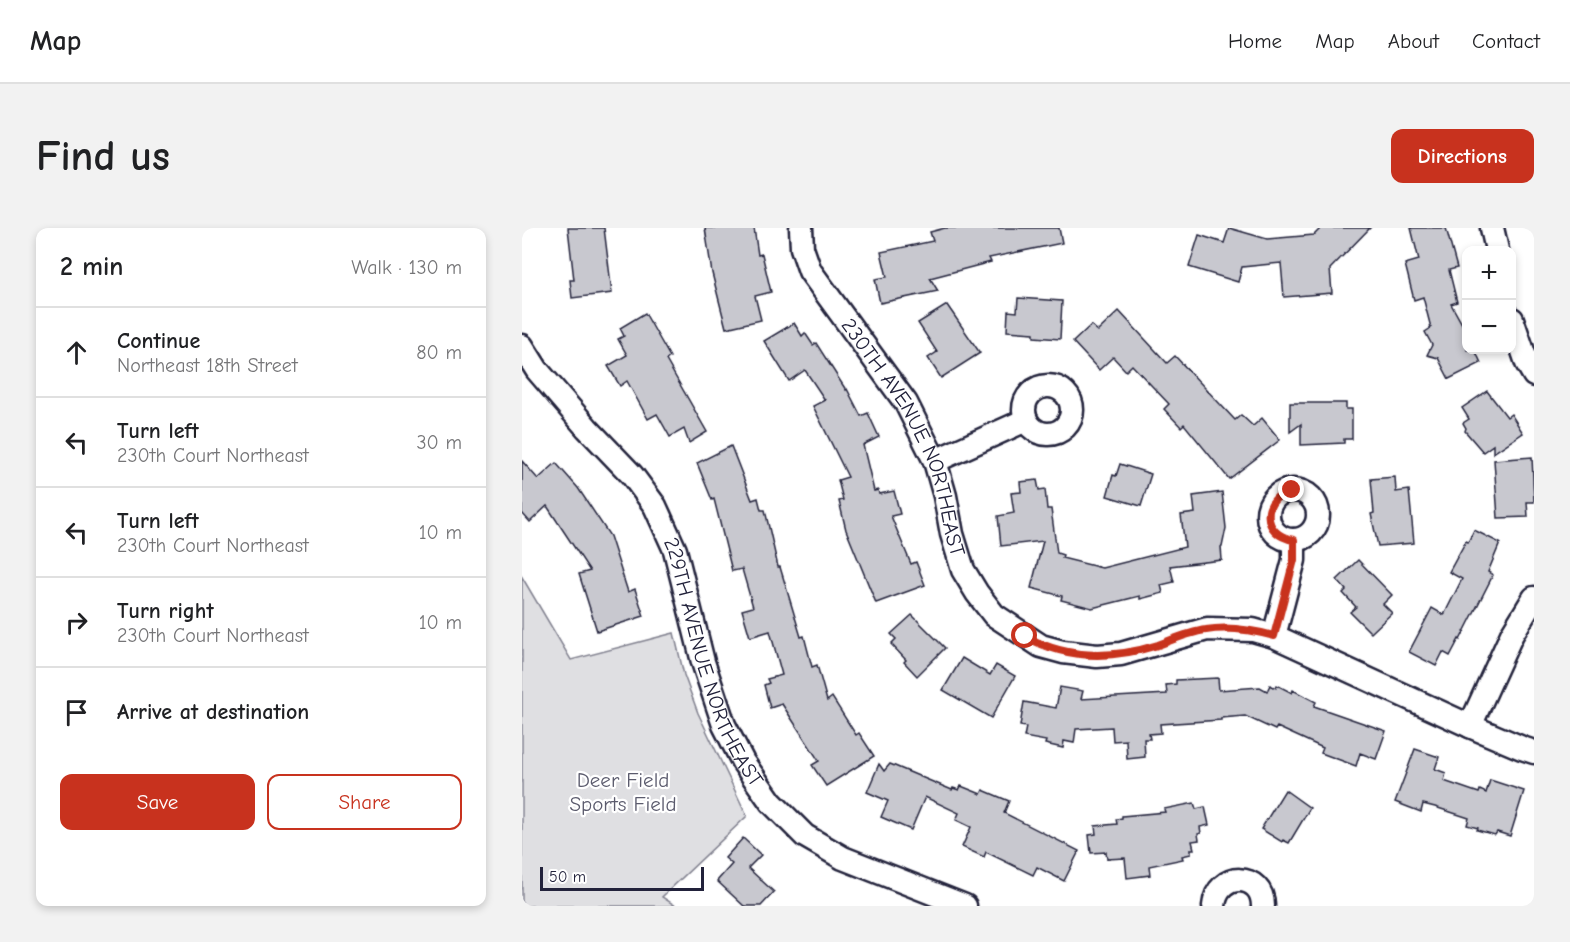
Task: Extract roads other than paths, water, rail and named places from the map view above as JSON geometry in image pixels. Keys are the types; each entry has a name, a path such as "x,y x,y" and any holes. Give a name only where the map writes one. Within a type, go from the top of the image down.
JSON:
{"street":[{"name":"230TH AVENUE NORTHEAST","path":"801,228 802,249 810,271 906,403 935,461 963,570 977,594 994,615 1041,646 1063,652 1096,656 1121,654 1207,629 1253,630 1274,636 1470,726 1534,752"},
{"path":"1492,228 1496,246"},
{"path":"1516,331 1527,363 1534,375"},
{"name":"229TH AVENUE NORTHEAST","path":"522,346 537,370 587,428 632,474 655,506 675,550 704,662 724,725 743,762 771,802 805,836 843,858 965,906"},
{"path":"935,461 1026,420"},
{"path":"1274,636 1294,560 1294,540"},
{"path":"1470,726 1512,634 1534,598"},
{"path":"1208,906 1214,906 1215,897 1225,884 1233,880 1249,882 1256,887 1261,894 1263,906"}],"park label":[{"name":"Deer Field Sports Field","path":"623,792"}]}
